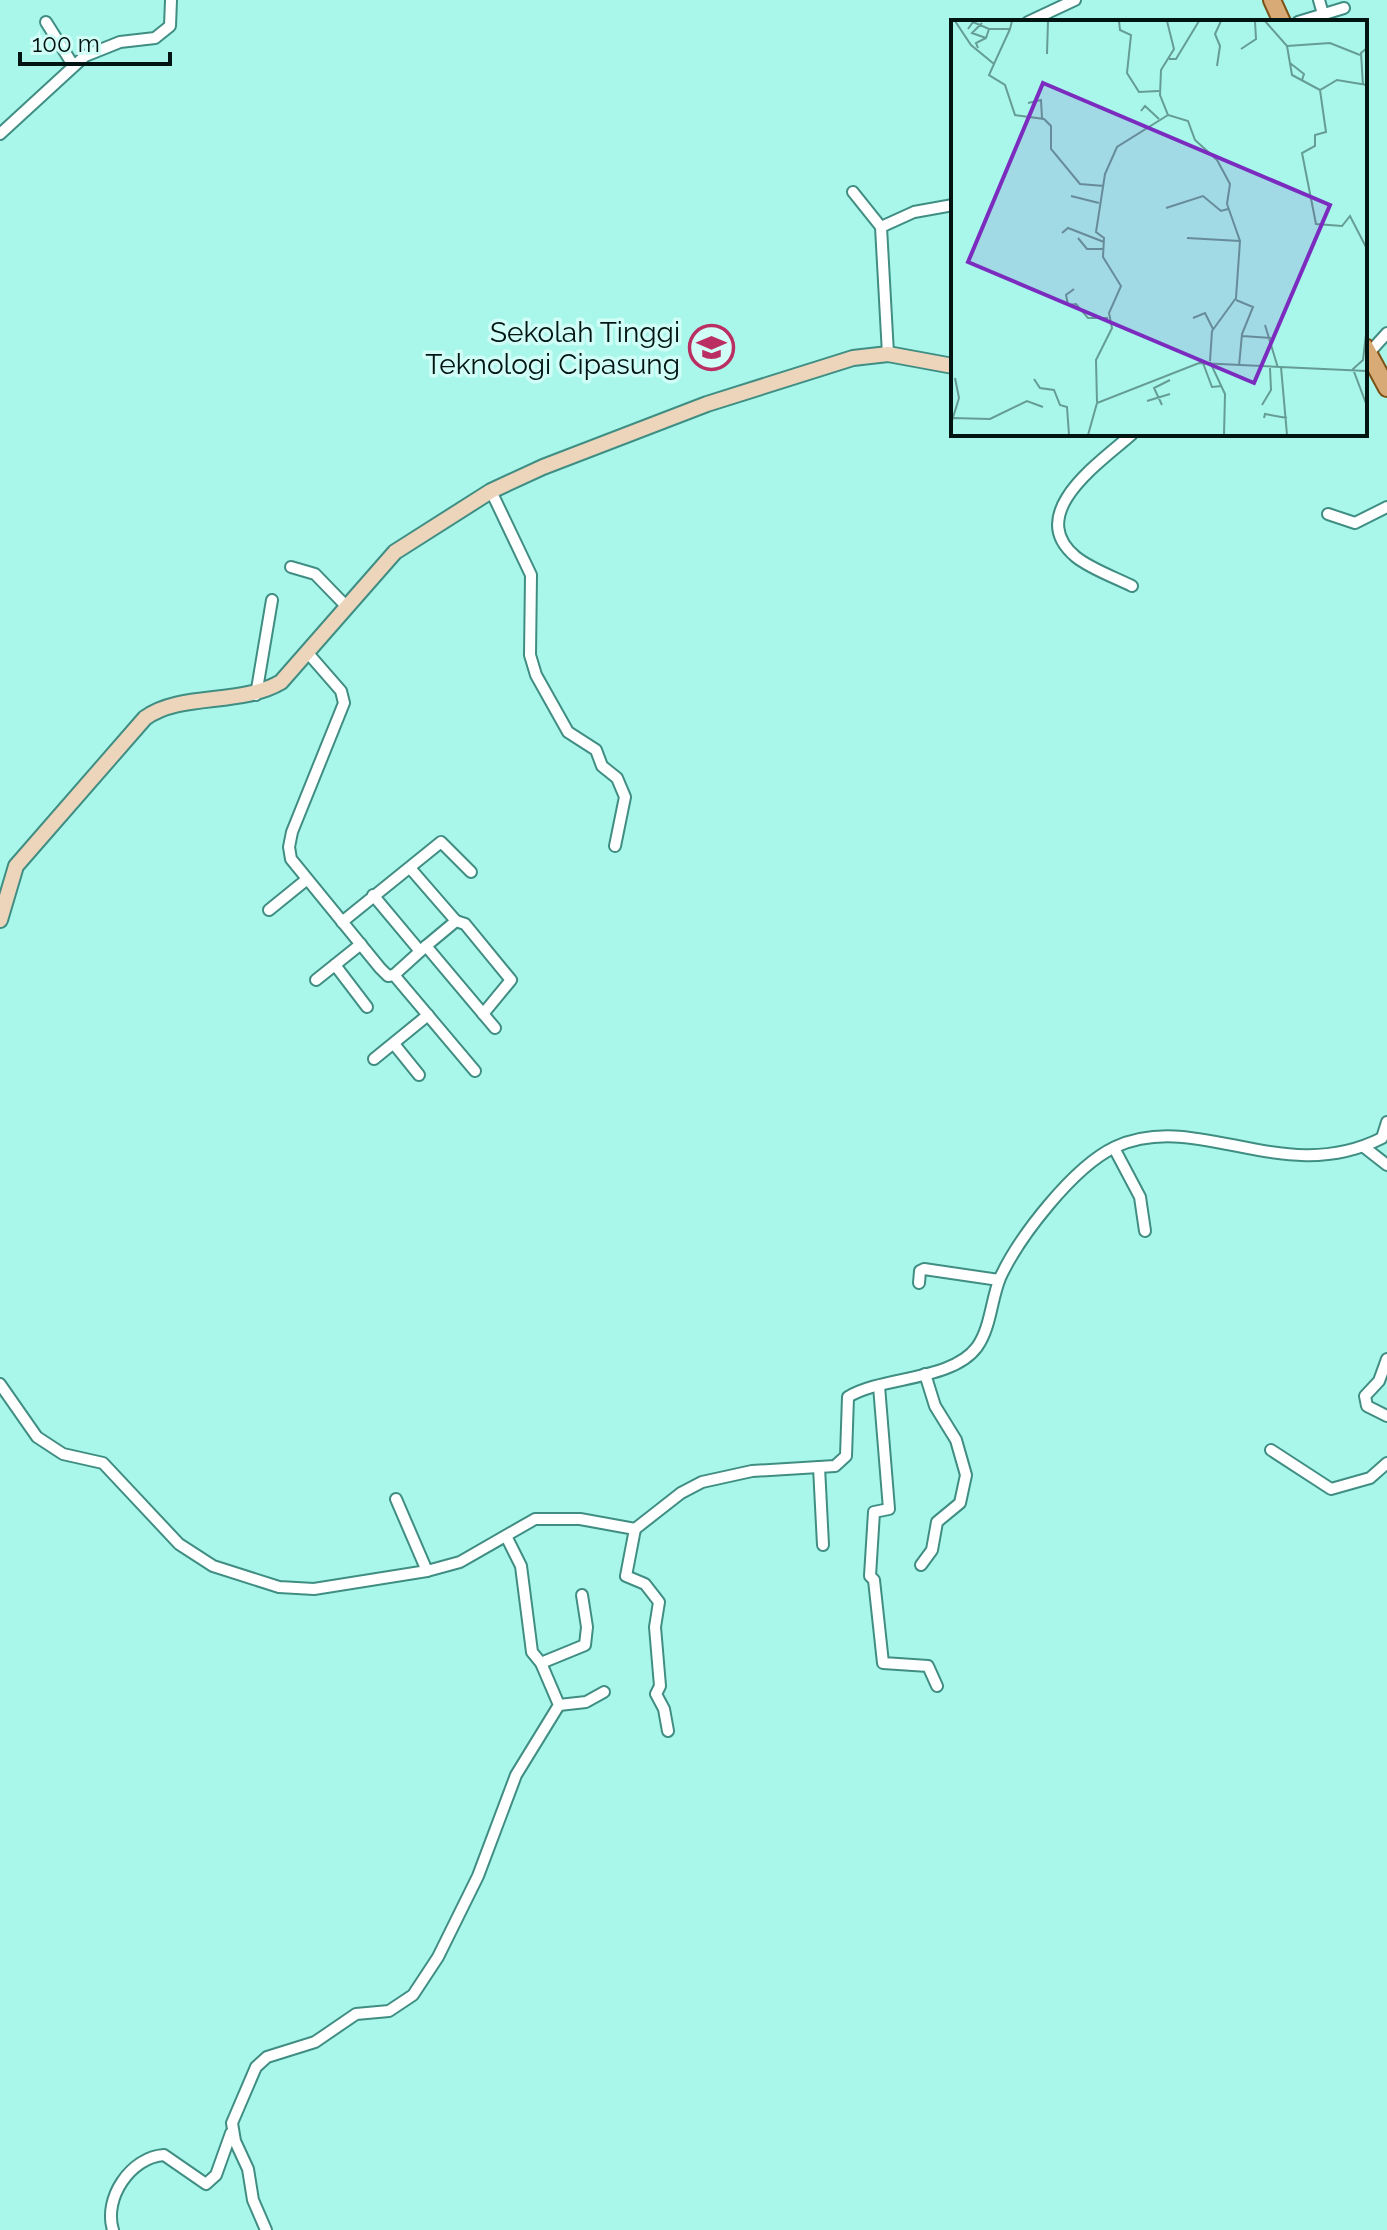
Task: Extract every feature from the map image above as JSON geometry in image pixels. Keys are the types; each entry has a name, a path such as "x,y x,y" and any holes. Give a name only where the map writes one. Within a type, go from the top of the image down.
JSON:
{"main road":[{"path":"1272,0 1281,20"},
{"path":"0,920 16,866 145,718 160,709 256,695 281,682 404,544 491,491 543,467 707,404 853,358 888,354 951,366"},
{"path":"1367,354 1387,388"}],"street":[{"path":"0,134 73,65 120,42 155,38 170,26 171,0"},
{"path":"1042,18 1075,0"},
{"path":"1319,0 1323,14"},
{"path":"1304,20 1344,8"},
{"path":"46,22 73,65"},
{"path":"853,192 881,227 888,354"},
{"path":"881,227 914,212 951,205"},
{"path":"1367,351 1387,333"},
{"path":"1130,436 1067,492 1059,518 1061,534 1078,558 1132,586"},
{"path":"491,491 531,575 530,655 536,675 567,730 596,750 602,766 617,778 623,790 625,804 615,846"},
{"path":"1328,514 1355,523 1387,507"},
{"path":"291,567 315,574 347,607"},
{"path":"256,695 272,600"},
{"path":"307,652 341,691 344,703 331,727 289,847 291,859 388,976 394,975 456,921"},
{"path":"342,922 441,842 471,872"},
{"path":"410,868 456,921 465,924 511,978 483,1014"},
{"path":"269,910 306,880"},
{"path":"373,895 495,1028"},
{"path":"316,980 361,944"},
{"path":"335,965 367,1007"},
{"path":"394,975 475,1071"},
{"path":"374,1059 428,1015"},
{"path":"394,1044 419,1075"},
{"path":"668,1731 664,1709 656,1694 660,1686 655,1627 659,1602 645,1584 626,1576 635,1529 681,1493 702,1482 752,1471 835,1466 846,1456 848,1397 964,1359 977,1347 999,1280 1026,1232 1062,1191 1114,1148 1156,1137 1191,1138 1306,1157 1332,1156 1382,1138 1387,1122"},
{"path":"1364,1147 1387,1165"},
{"path":"1114,1148 1140,1197 1145,1231"},
{"path":"919,1283 920,1271 924,1269 999,1280"},
{"path":"1387,1359 1379,1381 1365,1396 1367,1406 1387,1416"},
{"path":"921,1565 932,1550 937,1522 960,1503 966,1475 956,1440 947,1419 935,1406 925,1374"},
{"path":"0,1384 43,1443 63,1454 103,1463 179,1544 213,1566 279,1587 314,1589 427,1571 460,1562 507,1538 535,1519 559,1517 635,1529"},
{"path":"879,1386 889,1509 874,1512 870,1576 874,1580 883,1663 928,1666 937,1686"},
{"path":"1271,1450 1331,1489 1370,1478 1387,1463"},
{"path":"819,1467 823,1545"},
{"path":"396,1499 427,1571"},
{"path":"507,1538 521,1566 532,1652 541,1663 559,1705"},
{"path":"541,1663 585,1645 587,1627 582,1595"},
{"path":"559,1705 586,1702 604,1692"},
{"path":"113,2230 109,2213 113,2199 139,2163 164,2155 200,2183 208,2183 216,2175 230,2139 232,2123 262,2060 315,2042 356,2014 389,2011 413,1995 438,1957 478,1876 516,1775 559,1705"},
{"path":"232,2123 235,2141 248,2169 253,2200 266,2230"}],"place":[{"name":"Sekolah Tinggi Teknologi Cipasung","path":"711,348"}]}
